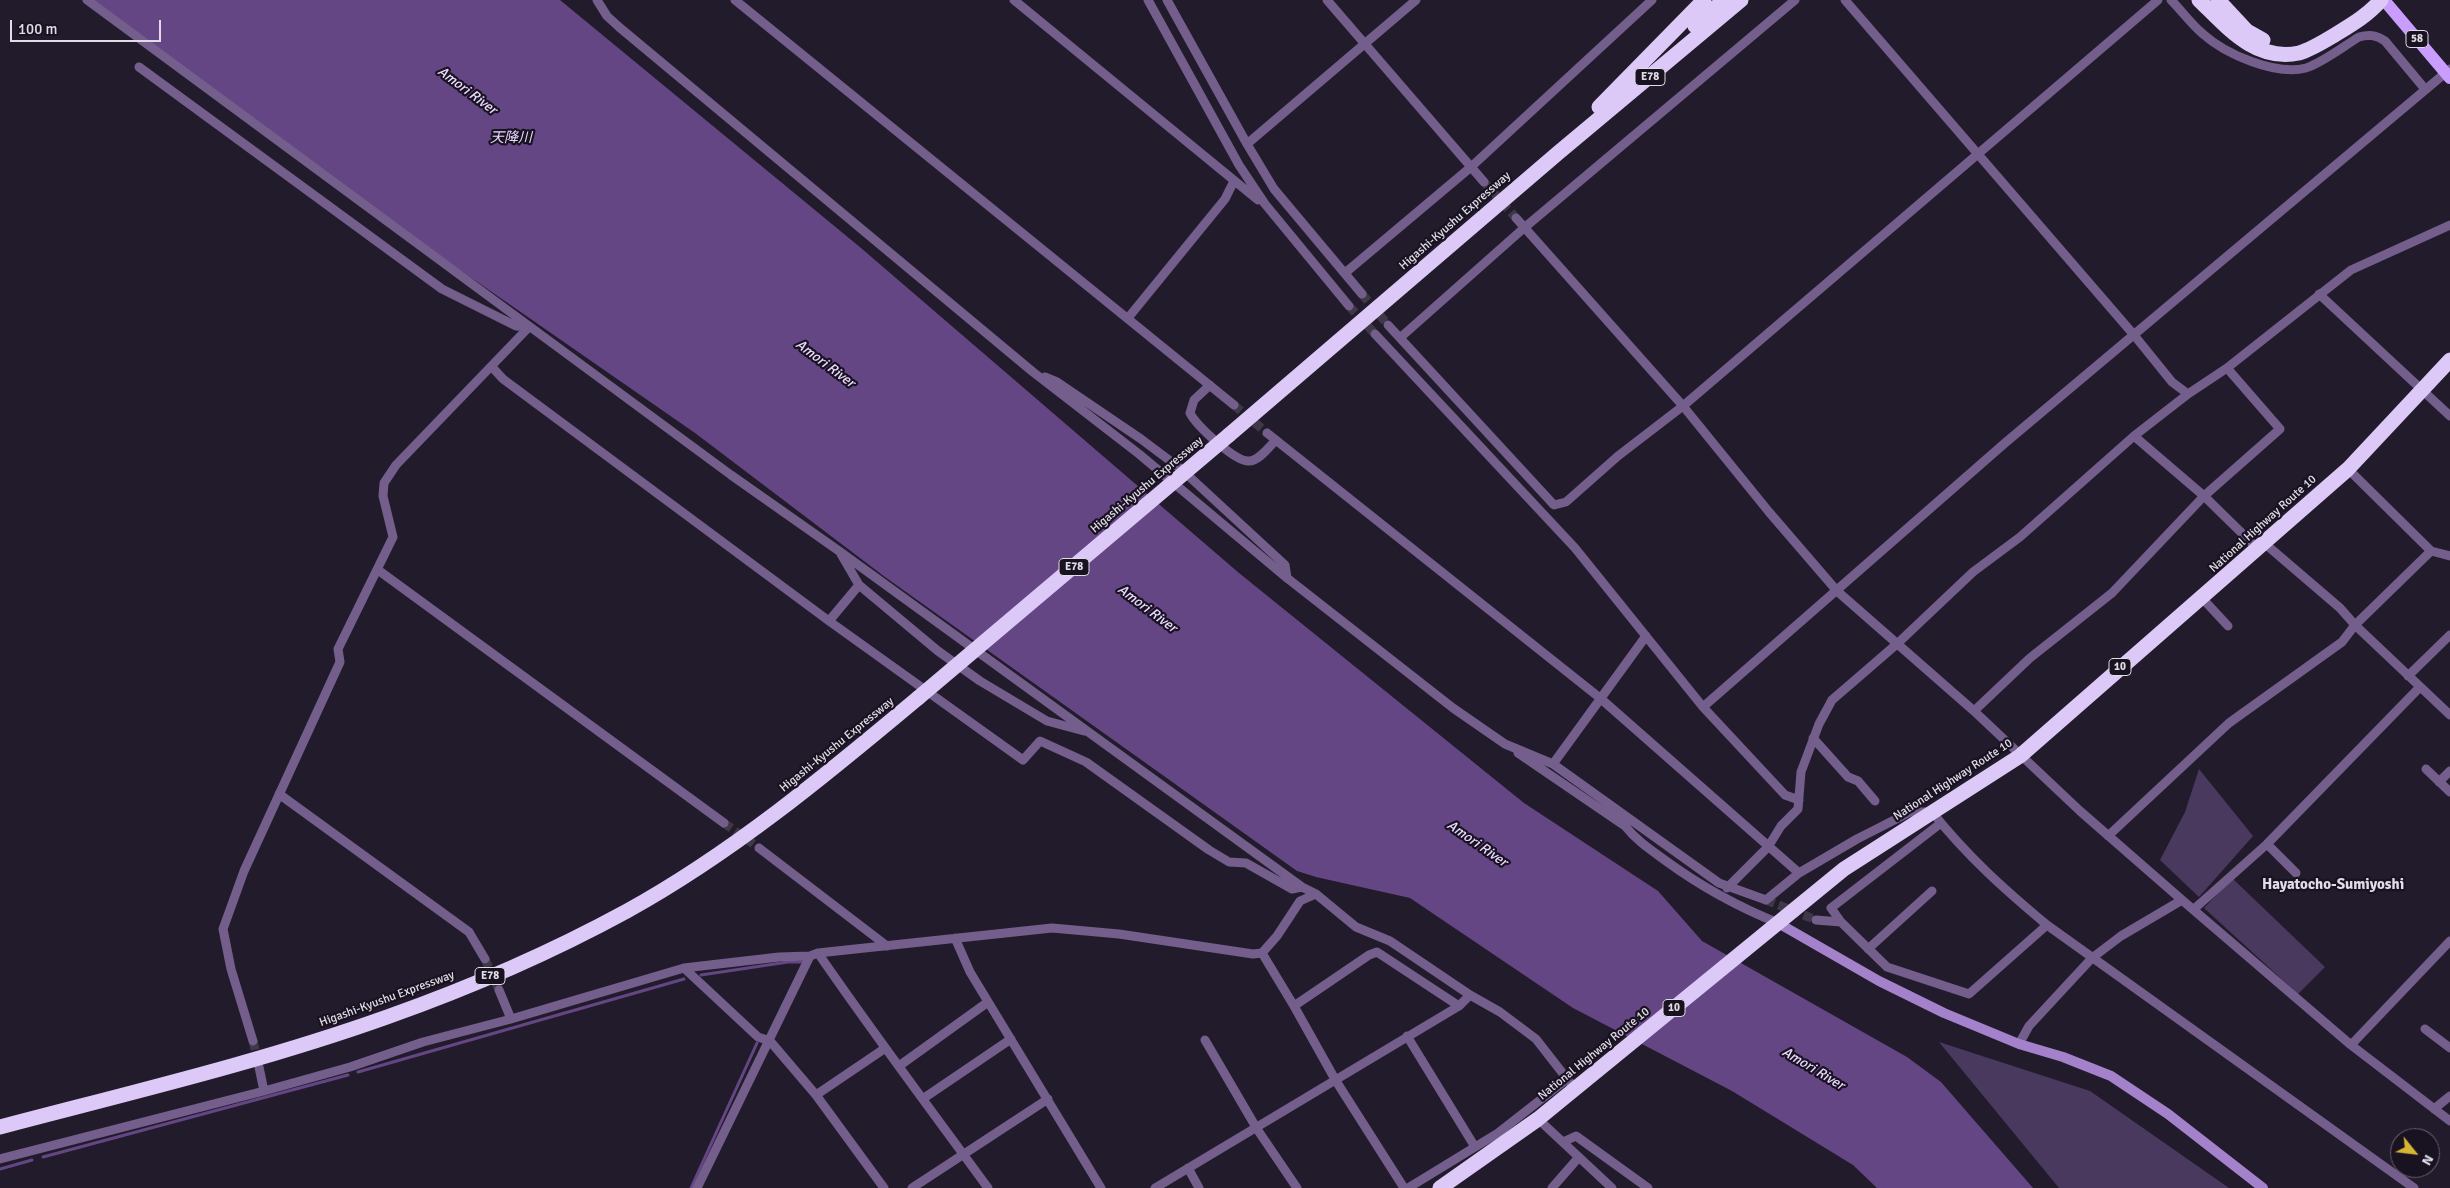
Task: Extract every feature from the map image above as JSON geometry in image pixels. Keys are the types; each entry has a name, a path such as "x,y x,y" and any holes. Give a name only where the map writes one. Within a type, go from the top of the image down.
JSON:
{"highway":[{"path":"1468,229 1622,85 1704,0"},
{"name":"Higashi-Kyushu Expressway","path":"1558,152 1724,0"},
{"name":"Higashi-Kyushu Expressway","path":"0,1127 235,1064 387,1018 517,965 561,944 629,910 692,871 784,806 918,698 1229,435 1558,152 1741,0"},
{"path":"1717,21 1748,0"},
{"path":"2200,0 2236,36 2261,51 2278,54 2300,53 2322,42 2369,14 2381,0"},
{"path":"2218,0 2247,31 2267,42 2292,45 2344,21 2362,5 2381,0"},
{"name":"National Highway Route 10","path":"1440,1188 1538,1119 1571,1084 1588,1079 1844,869 1936,818 2020,756 2348,468 2450,360"}],"main road":[{"name":"58","path":"2381,0 2448,73"}],"street":[{"path":"87,0 731,476 839,551 1092,733 1302,887 1316,894 1356,927 1390,941 1470,995 1500,1012 1536,1039 1571,1084 1408,1188"},
{"path":"597,0 607,16 618,26 1033,372 1139,454 1287,578 1453,708 1625,826 1636,839 1711,892 1778,923 1879,981 1976,1028 2019,1044 2063,1057 2111,1076 2168,1114 2264,1188"},
{"path":"735,0 1234,405"},
{"path":"1014,0 1234,181 1265,204"},
{"path":"1148,0 1239,165 1265,204 1349,306"},
{"path":"1167,0 1274,189 1362,294"},
{"path":"1327,0 1484,182"},
{"path":"1247,144 1416,0"},
{"path":"1344,273 1471,167 1652,0"},
{"path":"1401,337 1524,228 1796,0"},
{"path":"1845,0 2134,335 2172,382 2188,394"},
{"path":"1799,800 1785,795 1703,706 1575,548 1376,336 1389,326 1554,505 1566,502 1618,456 1683,406 1848,267 2158,0"},
{"path":"2171,0 2207,38 2256,63 2273,68 2290,70 2308,67 2359,37 2366,35 2379,37 2426,89"},
{"path":"139,67 442,289 516,326 529,326"},
{"path":"1703,706 2005,443 2426,89 2448,73"},
{"path":"1128,318 1225,199 1234,181"},
{"path":"1516,218 1683,406 1769,512 1837,591 1974,711 2020,756 2108,836 2182,900 2352,1045 2450,1120"},
{"path":"1727,888 1768,847 1782,826 1798,809 1801,772 1813,738 1832,700 1898,643 1973,572 2020,537 2134,436 2188,394 2228,368 2351,270 2450,225"},
{"path":"2319,294 2450,416"},
{"path":"253,1041 231,969 224,929 244,872 340,662 338,649 393,537 383,496 384,483 396,465 492,367 529,326"},
{"path":"492,367 503,379 829,621 1023,760 1040,741 1078,758 1229,862 1246,863 1292,889 1302,887"},
{"path":"1974,711 2030,658 2112,593 2204,496 2280,429 2228,368"},
{"path":"1033,372 1057,382 1141,438 1181,469 1285,565 1287,578"},
{"path":"1210,385 1194,400 1190,413 1195,422 1216,440 1240,459 1249,461 1258,458 1276,440"},
{"path":"1267,433 1600,698 1799,873"},
{"path":"2134,436 2260,545 2340,608 2355,626 2450,714"},
{"path":"2348,468 2431,551 2450,556"},
{"path":"839,551 859,584 938,651 980,681 1048,721 1092,733"},
{"path":"2108,836 2229,723 2342,642 2355,626 2431,551"},
{"path":"378,570 724,823"},
{"path":"829,621 859,584"},
{"path":"2202,598 2228,626"},
{"path":"1553,764 1646,636"},
{"path":"2408,676 2450,636"},
{"path":"2194,909 2267,844 2420,687"},
{"path":"1813,738 1848,777 1858,782 1875,801"},
{"path":"1506,744 1553,764 1727,888 1766,900 1799,873 1857,839 1910,812 1936,818 1992,878 2048,925 2414,1188"},
{"path":"2426,769 2450,792"},
{"path":"2439,782 2450,771"},
{"path":"279,794 469,932 484,959"},
{"path":"1936,818 1831,908 1841,922 1868,949 1887,967 1968,994 2048,925"},
{"path":"2267,844 2296,873"},
{"path":"759,848 887,946"},
{"path":"1694,865 1711,892"},
{"path":"1868,949 1932,890"},
{"path":"0,1159 350,1067 423,1042 511,1019 684,968 1052,928 1119,934 1253,954 1262,953 1277,936 1300,901 1316,894"},
{"path":"2019,1044 2029,1026 2092,958 2121,936 2182,900"},
{"path":"1816,920 1841,922"},
{"path":"955,938 970,972 1101,1188"},
{"path":"2352,1045 2450,941"},
{"path":"1294,1006 1369,955 1377,952 1459,1006"},
{"path":"1262,953 1336,1081 1404,1188"},
{"path":"696,1188 814,955"},
{"path":"814,955 884,1049 924,1098 988,1188"},
{"path":"1879,981 1887,967"},
{"path":"684,968 758,1037 770,1041 816,1094 884,1188"},
{"path":"499,990 511,1019"},
{"path":"1156,1188 1459,1006 1470,995"},
{"path":"899,1066 988,1002"},
{"path":"2425,1029 2450,1048"},
{"path":"1407,1036 1475,1147"},
{"path":"924,1098 1012,1039"},
{"path":"1205,1040 1257,1129 1297,1188"},
{"path":"816,1094 884,1049"},
{"path":"259,1066 264,1091"},
{"path":"2434,1109 2450,1096"},
{"path":"912,1188 1048,1099"},
{"path":"1538,1119 1612,1188"},
{"path":"1564,1142 1576,1136 1648,1188"},
{"path":"1552,1188 1579,1157"},
{"path":"1188,1168 1200,1188"}],"shaded area":[{"path":"2199,769 2253,836 2199,897 2160,860 2185,812"},
{"path":"2232,878 2325,967 2298,994 2204,908"},
{"path":"1939,1042 2090,1091 2229,1188 2059,1188"}],"water":[{"name":"天降川","path":"91,0 560,0 861,248 1239,573 1524,803 1658,891 1702,941 1907,1057 1941,1082 2033,1188 1877,1188 1853,1165 1732,1091 1573,1008 1410,898 1297,871 885,577 695,433 401,229"}],"waterway":[{"path":"701,975 788,962 805,962"},
{"path":"358,1072 684,979"},
{"path":"691,1188 757,1043"},
{"path":"43,1157 348,1075"},
{"path":"0,1169 32,1160"}],"tunnel":[{"path":"1484,182 1516,218"},
{"path":"1362,294 1388,325"},
{"path":"1349,306 1375,334"},
{"path":"1234,405 1267,433"},
{"path":"724,823 759,848"},
{"path":"1766,900 1816,920"},
{"path":"485,959 499,990"},
{"path":"253,1041 258,1062"}],"district":[{"name":"Hayatocho-Sumiyoshi","path":"2333,885"}],"water label":[{"name":"Amori River","path":"467,91"},
{"name":"Amori River","path":"825,364"},
{"name":"Amori River","path":"1147,609"},
{"name":"Amori River","path":"1477,844"},
{"name":"Amori River","path":"1813,1069"}]}
